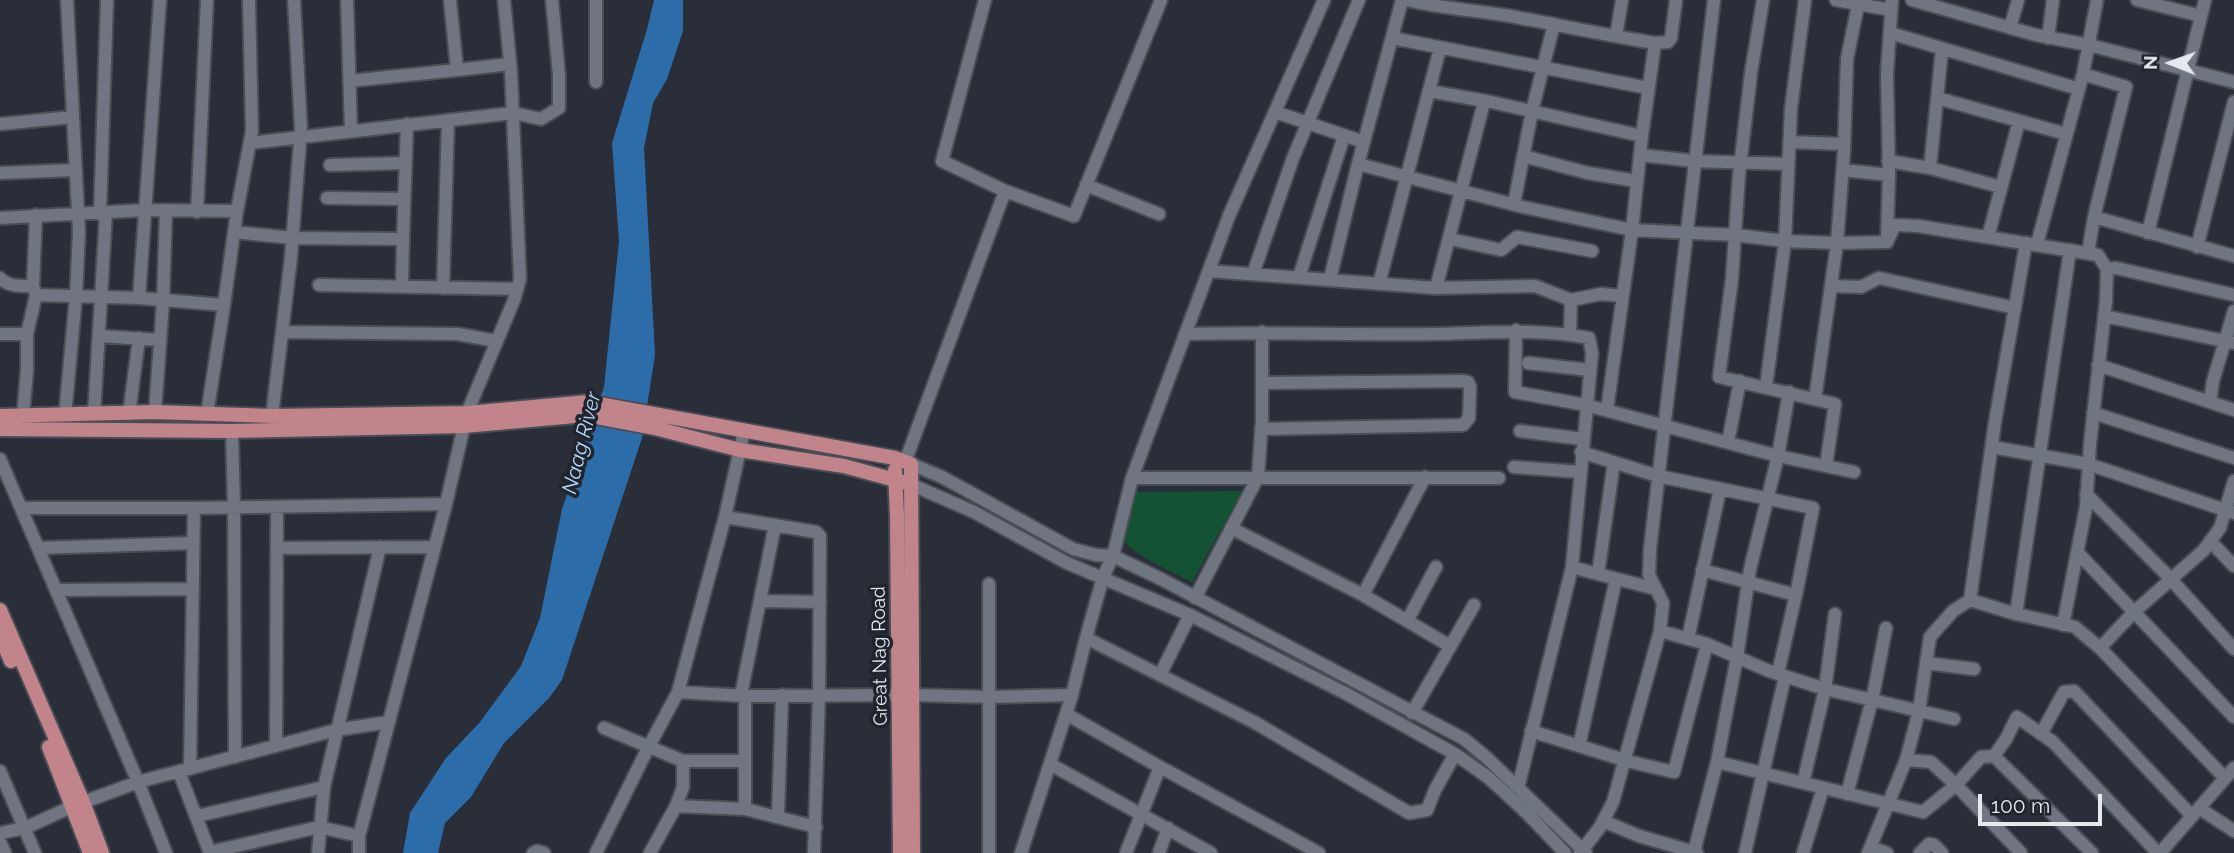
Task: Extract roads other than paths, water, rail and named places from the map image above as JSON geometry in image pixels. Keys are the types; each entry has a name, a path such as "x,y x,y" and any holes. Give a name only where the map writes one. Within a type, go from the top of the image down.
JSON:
{"main road":[{"path":"0,429 232,431 466,420 587,409 744,432 904,461"},
{"path":"0,416 155,412 466,420"},
{"path":"206,430 207,414"},
{"path":"231,414 232,431"},
{"path":"657,421 740,450 844,466 910,484"},
{"name":"Great Nag Road","path":"904,461 894,478 913,853"},
{"name":"Great Nag Road","path":"900,853 910,484 904,461"},
{"path":"0,610 78,804 90,853"},
{"path":"0,635 102,853"}],"street":[{"path":"65,415 79,232 67,0"},
{"path":"94,414 102,297 107,0"},
{"path":"139,298 159,0"},
{"path":"197,212 207,0"},
{"path":"207,414 237,211 252,131 249,0"},
{"path":"272,415 293,238 300,136 294,0"},
{"path":"347,0 351,131"},
{"path":"450,0 457,70"},
{"path":"359,853 359,836 466,420 520,279 513,113 504,0"},
{"path":"250,143 513,113 541,119 559,108 559,75 552,0"},
{"path":"596,0 596,82"},
{"path":"985,0 942,161 1005,191 1074,216 1161,0"},
{"path":"1021,853 1072,695 1103,577 1113,556 1132,478 1229,216 1324,0"},
{"path":"1253,274 1307,123 1359,0"},
{"path":"1330,279 1358,164 1405,0 1655,43 1668,42 1671,38 1676,0"},
{"path":"1616,36 1622,0"},
{"path":"1005,191 904,461 942,477 1073,549 1113,556 1464,739 1583,852 1613,802 1660,631 1663,603 1648,575 1714,0"},
{"path":"1763,0 1740,163 1732,279 1719,377 1835,404 1826,466"},
{"path":"1766,387 1785,241 1789,142 1805,0"},
{"path":"1836,0 1892,5 1887,74 1889,175 1886,242"},
{"path":"1912,0 2048,38 2089,45 2234,82"},
{"path":"2010,28 2018,0"},
{"path":"2048,38 2053,0"},
{"path":"1887,853 1870,850 1906,760 1919,711 1930,637 1953,611 1970,600 2015,307 2031,243 2079,89 2097,0"},
{"path":"2137,0 2201,16"},
{"path":"2148,233 2205,0"},
{"path":"1815,399 1837,243 1847,59 1859,2"},
{"path":"1514,204 1532,111 1554,24"},
{"path":"1890,33 2079,89"},
{"path":"1392,38 1648,88"},
{"path":"1607,410 1655,43"},
{"path":"1379,284 1440,48"},
{"path":"1930,168 1942,49"},
{"path":"349,81 510,64"},
{"path":"2083,74 2126,88 2094,217 2088,253"},
{"path":"1429,91 1642,136"},
{"path":"1937,98 2066,134"},
{"path":"1436,288 1483,102"},
{"path":"2197,247 2234,102"},
{"path":"1275,112 1364,142"},
{"path":"0,124 72,117"},
{"path":"443,288 448,120"},
{"path":"1988,237 2019,121"},
{"path":"402,287 407,124"},
{"path":"1299,277 1345,136"},
{"path":"1789,142 1844,145"},
{"path":"1640,155 1694,161 1788,164"},
{"path":"1523,156 1588,173 1637,181"},
{"path":"1888,160 2001,187"},
{"path":"330,165 405,163"},
{"path":"1358,164 1514,204 1632,230 1735,235 1785,241 1886,242"},
{"path":"0,173 75,170"},
{"path":"1843,170 1889,175"},
{"path":"1086,185 1159,214"},
{"path":"327,198 404,199"},
{"path":"0,218 145,211 237,211"},
{"path":"155,412 166,211"},
{"path":"23,416 27,334 35,290 36,215"},
{"path":"2094,217 2234,256"},
{"path":"1886,242 1895,225 1918,226 2098,255 2107,269 2086,494 2078,553 2063,625"},
{"path":"234,233 293,238 402,239"},
{"path":"1450,239 1501,250 1517,237 1592,251"},
{"path":"2016,614 2070,250"},
{"path":"2107,269 2116,268 2234,295"},
{"path":"1209,271 1436,288 1535,286 1571,300 1601,294 1622,296"},
{"path":"0,278 3,282 35,290 76,296 139,298 224,306"},
{"path":"1832,286 1861,287 1879,278 2015,307"},
{"path":"319,285 517,289"},
{"path":"1570,335 1571,300"},
{"path":"2210,401 2213,381 2230,342 2234,311"},
{"path":"2104,316 2230,342"},
{"path":"1185,334 1435,334 1516,331 1589,338 1591,350 1572,567 1518,788"},
{"path":"1516,331 1515,392 1586,405 1778,456 1854,472"},
{"path":"282,332 457,334 497,341"},
{"path":"1195,598 1258,477 1262,332"},
{"path":"0,334 27,334"},
{"path":"99,336 160,340"},
{"path":"129,414 139,338"},
{"path":"1591,350 1614,355"},
{"path":"1528,363 1589,370"},
{"path":"2098,365 2234,410"},
{"path":"1261,429 1463,425 1469,418 1470,387 1468,382 1464,381 1262,383"},
{"path":"1728,442 1740,381"},
{"path":"1603,821 1639,836 1696,852 1717,762 1748,584 1790,392"},
{"path":"2093,414 2234,458"},
{"path":"232,431 235,757"},
{"path":"1520,431 1582,445 1614,462 1658,476 1813,508 1764,774 1745,853"},
{"path":"596,853 678,692 725,517 744,432"},
{"path":"1992,447 2088,464 2230,512"},
{"path":"0,459 166,853"},
{"path":"1598,574 1614,462"},
{"path":"1514,467 1580,472"},
{"path":"1363,595 1425,477"},
{"path":"1132,478 1499,478"},
{"path":"2100,648 2134,612 2204,550 2230,512 2234,481"},
{"path":"910,484 974,512 1067,563 1190,615 1345,693 1455,754 1489,778 1565,853"},
{"path":"1688,639 1720,489"},
{"path":"2086,494 2171,579 2234,649"},
{"path":"21,508 446,505"},
{"path":"276,746 277,507"},
{"path":"194,508 184,770 210,853 319,827 359,836"},
{"path":"725,517 816,532 820,536 814,853"},
{"path":"745,809 743,695 775,525"},
{"path":"1231,528 1363,595 1450,646"},
{"path":"2210,541 2234,566"},
{"path":"38,548 193,543"},
{"path":"318,853 324,787 380,547"},
{"path":"277,548 435,547"},
{"path":"2078,553 2234,716"},
{"path":"1407,621 1436,567"},
{"path":"1572,567 1656,589"},
{"path":"1702,570 1796,595"},
{"path":"1579,746 1616,579"},
{"path":"989,584 989,853"},
{"path":"56,590 192,589"},
{"path":"1970,600 2016,614 2075,626 2231,772 2164,852 2053,743 2017,717 1994,756"},
{"path":"760,601 820,602"},
{"path":"1412,713 1474,605"},
{"path":"1803,783 1825,689 1835,614"},
{"path":"1160,675 1190,615"},
{"path":"1847,794 1872,700 1886,628"},
{"path":"1660,631 1707,644 1781,675 1825,689 1954,719"},
{"path":"1086,638 1254,722 1409,813 1427,810 1455,754"},
{"path":"1531,731 1626,761 1674,772 1707,644"},
{"path":"1926,663 1974,669"},
{"path":"2041,734 2064,691 2074,691 2195,812 2234,831"},
{"path":"678,692 989,697 1072,695"},
{"path":"778,816 782,695"},
{"path":"1066,714 1319,853"},
{"path":"0,833 25,828 78,804 138,782 336,730 389,722"},
{"path":"604,728 683,761 745,761"},
{"path":"1717,762 1923,812 1956,785 1981,757 1994,756 2092,853"},
{"path":"1906,760 1931,762 2021,853"},
{"path":"650,853 676,806 683,787 683,761"},
{"path":"1050,764 1168,828 1191,848 1212,853"},
{"path":"1126,853 1160,767"},
{"path":"0,771 35,853"},
{"path":"197,816 324,787"},
{"path":"1803,853 1823,788"},
{"path":"676,806 745,809 816,827"},
{"path":"1159,853 1168,828"},
{"path":"0,842 5,853"},
{"path":"1920,853 1929,844 1942,853"},
{"path":"533,853 544,853"}],"water":[{"path":"654,0 683,0 683,31 667,79 653,103 644,148 655,355 642,438 562,680 549,698 504,743 471,797 445,823 438,853 403,853 410,813 446,758 480,722 521,666 540,618 562,509 604,387 619,241 612,143"}],"water label":[{"name":"Naag River","path":"582,443"}]}
